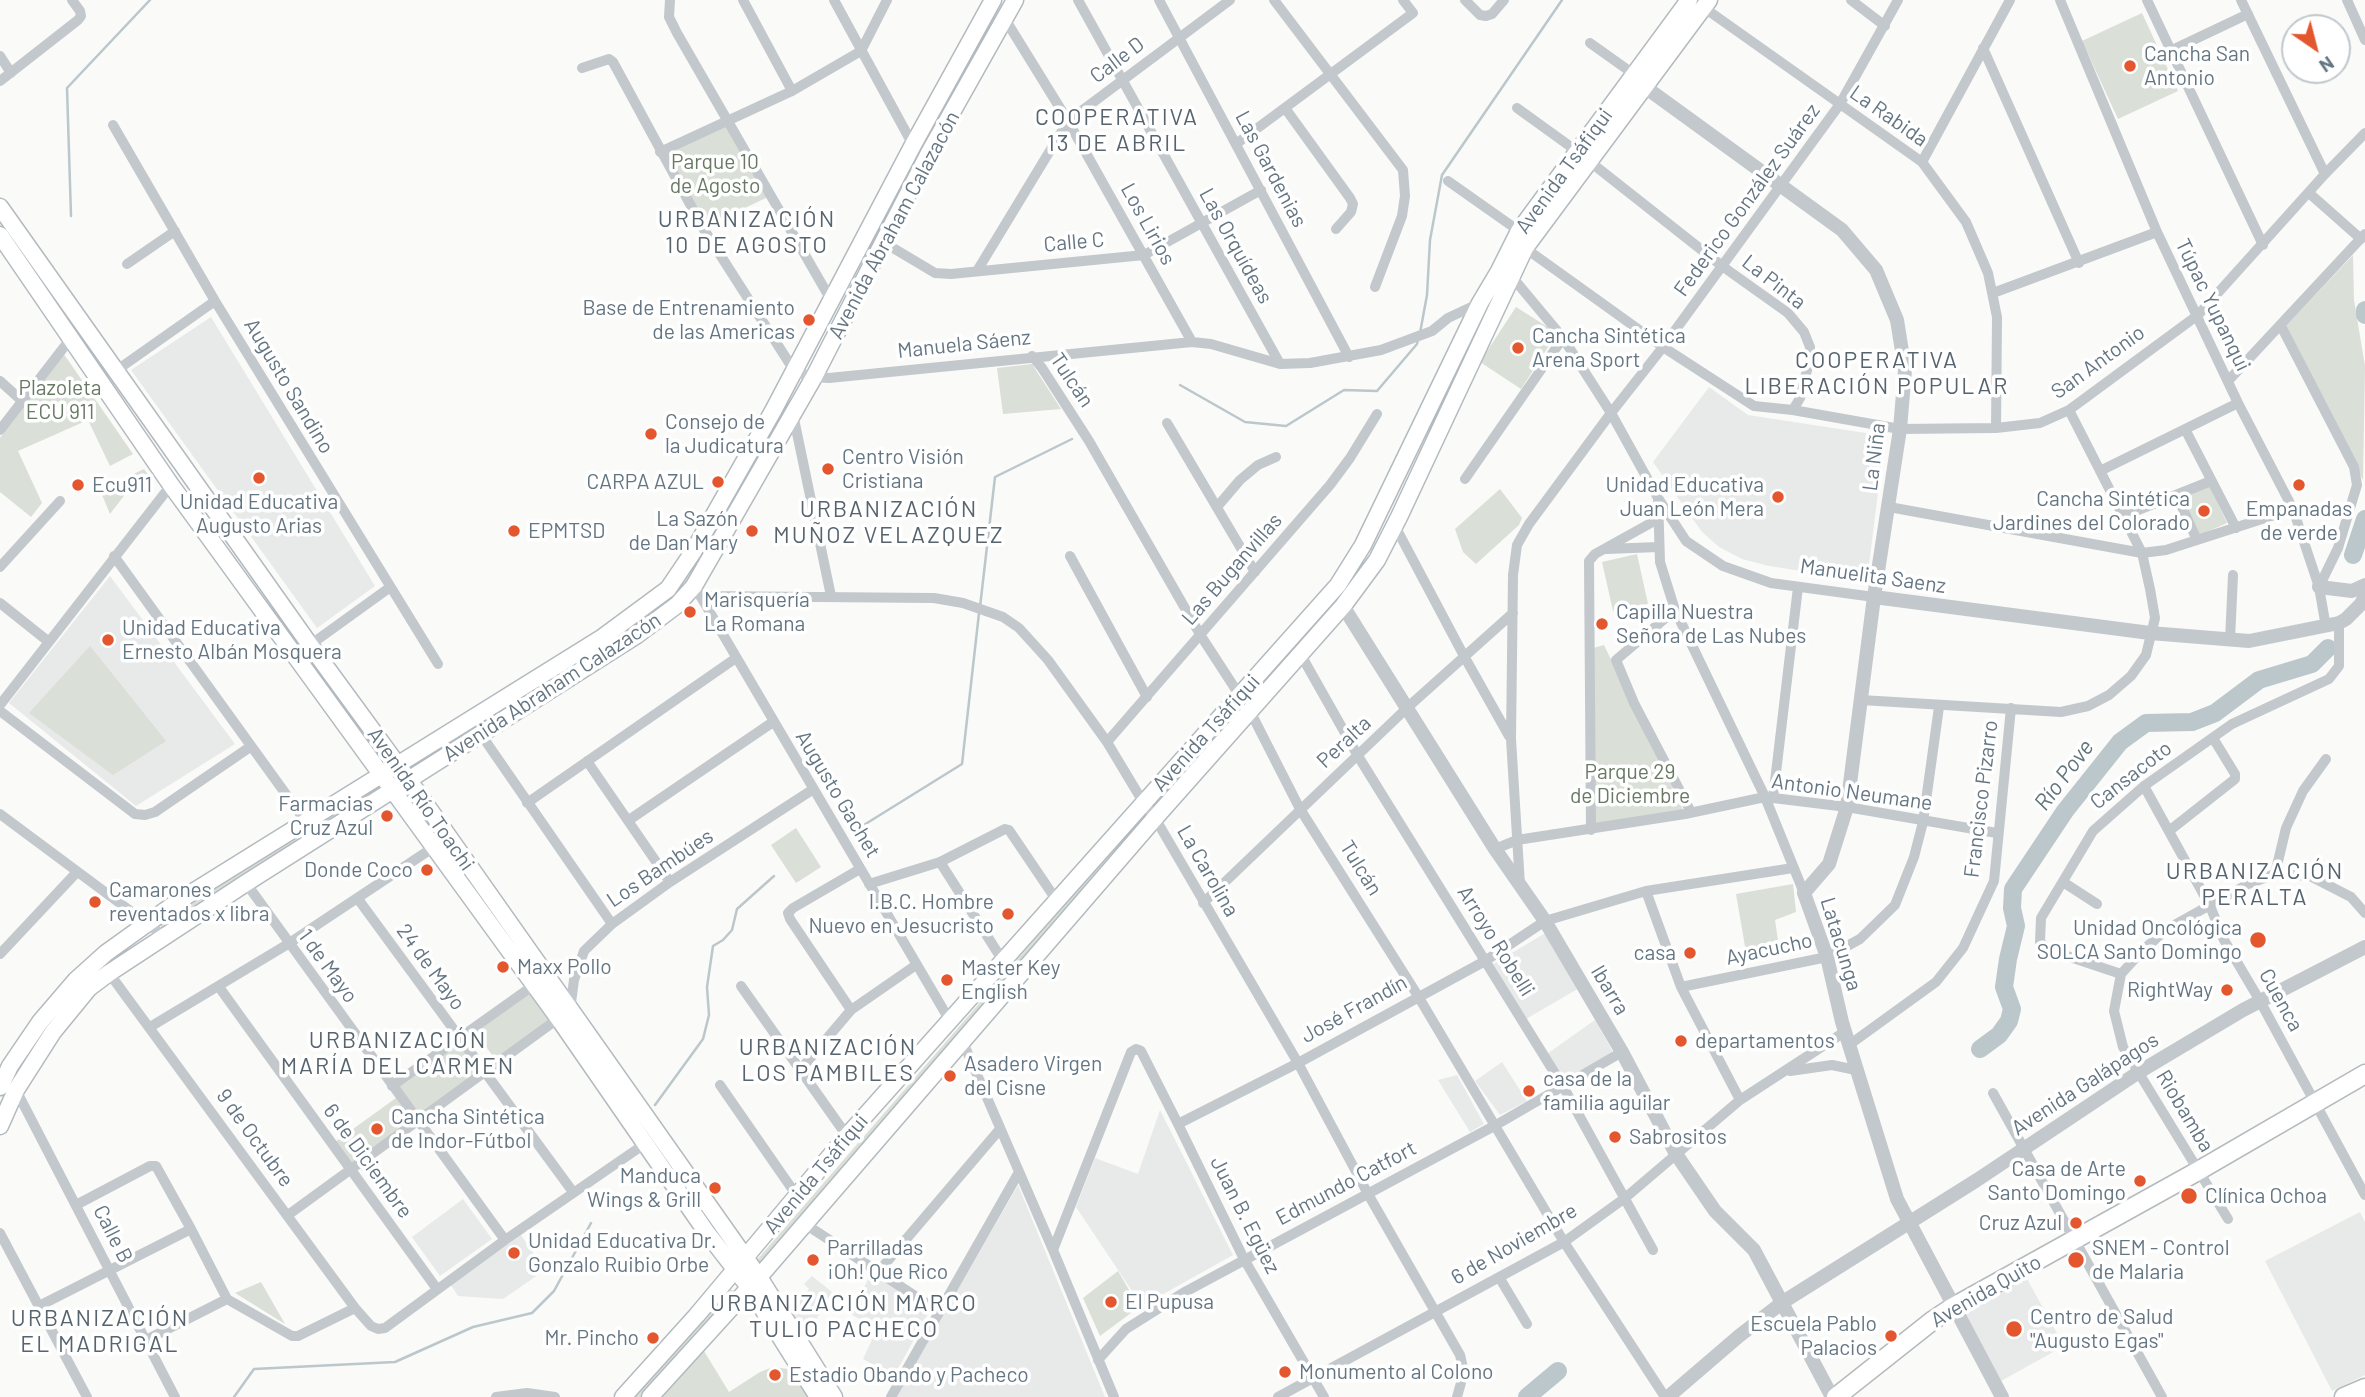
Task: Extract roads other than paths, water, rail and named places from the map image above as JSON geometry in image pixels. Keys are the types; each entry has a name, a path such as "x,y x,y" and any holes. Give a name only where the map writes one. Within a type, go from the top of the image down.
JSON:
{"main road":[{"name":"Avenida Abraham Calazacón","path":"0,1126 10,1066 40,1022 76,980 106,953 146,924 397,764 603,637 668,589 697,545 795,372 913,145 993,0"},
{"name":"Avenida Abraham Calazacón","path":"8,1088 89,988 109,973 392,789 637,635 697,591 814,377 929,153 1015,0"},
{"name":"Avenida Tsáfiqui","path":"623,1397 734,1271 847,1136 1338,585 1363,545 1480,303 1519,231 1583,157 1701,3"},
{"name":"Avenida Tsáfiqui","path":"650,1397 805,1224 962,1040 1343,606 1377,560 1525,248 1583,157"},
{"name":"Avenida Río Toachi","path":"0,207 408,779 565,1014 646,1143 734,1271 754,1282 834,1397"},
{"name":"Avenida Río Toachi","path":"0,235 171,485 534,985 565,1014 745,1258 754,1282 818,1397"},
{"name":"Avenida Quito","path":"1834,1397 1953,1307 2198,1171 2365,1073"},
{"path":"2344,1397 2365,1388"}],"street":[{"path":"0,81 78,20 81,16 72,0"},
{"path":"670,0 669,17 831,300"},
{"path":"743,0 792,91"},
{"path":"834,0 913,145"},
{"path":"660,152 792,91 862,51 887,0"},
{"name":"Las Orquídeas","path":"1077,0 1280,364"},
{"name":"Las Gardenias","path":"1159,0 1349,356"},
{"name":"Calle D","path":"977,271 1068,121 1230,0"},
{"path":"1274,0 1404,170 1405,196 1402,216 1375,287"},
{"path":"1236,144 1413,13 1403,0"},
{"path":"1465,0 1480,15 1486,16 1492,14 1504,0"},
{"path":"1851,0 1885,26"},
{"name":"Federico González Suárez","path":"1520,885 1511,738 1513,575 1517,545 1529,524 1663,347 1840,104 1898,0"},
{"path":"1922,162 2010,0"},
{"name":"Túpac Yupanqui","path":"2060,0 2157,232 2238,403 2293,509 2333,625"},
{"path":"2147,0 2263,245"},
{"path":"2241,0 2325,174"},
{"path":"2347,0 2365,40"},
{"name":"La Rabida","path":"1701,3 1922,162 1966,222 1988,273 1997,317 1996,428"},
{"path":"2170,51 2248,14"},
{"name":"Los Lirios","path":"1005,19 1068,121 1192,342"},
{"path":"1590,43 1640,81"},
{"path":"1983,48 2079,262"},
{"path":"0,56 11,73"},
{"path":"582,68 609,59 613,62 703,228 795,372"},
{"name":"La Niña","path":"1640,81 1842,230 1876,270 1897,320 1905,370 1900,429 1874,597 1847,807 1829,864 1804,893"},
{"path":"1285,108 1353,204 1351,212 1336,229"},
{"name":"La Pinta","path":"1517,108 1722,266 1788,313 1804,332 1810,347 1800,398 1793,411"},
{"name":"Augusto Sandino","path":"113,125 215,301 438,664"},
{"name":"San Antonio","path":"1525,248 1663,347 1754,406 1900,429 1996,428 2040,423 2069,410 2198,315 2365,133"},
{"path":"1448,181 1519,231"},
{"name":"Calle C","path":"883,242 935,273 1144,255 1261,190"},
{"path":"2228,381 2363,237 2309,193"},
{"path":"127,264 175,231"},
{"path":"1993,293 2157,232"},
{"name":"Manuelita Saenz","path":"1513,278 1563,338 1611,413 1658,498 1686,541 1723,566 1771,583 2150,634 2249,641 2333,625"},
{"path":"117,370 215,301"},
{"name":"Manuela Sáenz","path":"795,372 829,378 1192,342 1211,344 1280,364 1310,363 1381,350 1413,339 1480,303"},
{"path":"2281,326 2354,467 2357,485 2338,548 2319,587 2352,591 2365,585"},
{"path":"0,430 71,338"},
{"path":"1465,479 1563,338"},
{"name":"Tulcán","path":"1032,356 1089,441 1201,636 1251,713 1300,809 1418,996 1564,1242 1666,1397"},
{"path":"0,382 21,400"},
{"path":"2100,471 2238,403"},
{"path":"1861,700 2061,712 2099,701 2131,676 2146,655 2155,618 2142,553 2069,410"},
{"path":"793,413 831,596"},
{"name":"Las Buganvillas","path":"1107,742 1330,485 1377,414"},
{"path":"1167,423 1255,572"},
{"path":"2185,429 2236,528"},
{"path":"1217,507 1240,480 1258,465 1276,457"},
{"path":"2123,516 2211,481"},
{"path":"171,485 0,708 135,814 155,812 250,747"},
{"path":"2177,496 2197,540"},
{"name":"Latacunga","path":"1658,498 1660,562 1675,610 1769,797 1826,957 1856,1070 1897,1199 2001,1397"},
{"path":"0,568 60,501"},
{"path":"1889,507 2142,553 2166,550 2293,509"},
{"path":"1591,830 1589,561 1595,554 1658,519"},
{"path":"1395,526 1511,738"},
{"path":"1605,549 1658,547"},
{"path":"114,556 306,822"},
{"path":"1069,556 1147,697"},
{"path":"2230,640 2233,575"},
{"path":"1769,797 1798,587"},
{"path":"310,645 390,588"},
{"name":"La Carolina","path":"697,591 934,598 963,603 1003,617 1019,628 1048,660 1107,742 1143,802 1156,818 1298,1063 1368,1194 1460,1355 1464,1372 1457,1397"},
{"name":"Augusto Gachet","path":"697,591 950,1021"},
{"path":"2333,625 2346,619 2365,596"},
{"path":"0,603 49,642"},
{"name":"Ibarra","path":"1343,606 1495,849 1545,921 1622,1052 1676,1154 1715,1211 1754,1250 1834,1397"},
{"path":"1675,610 1616,660 1634,703 1691,812"},
{"name":"Peralta","path":"1203,903 1408,707 1513,613"},
{"name":"Cansacoto","path":"2121,974 2049,950 2040,942 2041,918 2093,831 2144,786 2232,724 2329,679 2339,666 2333,625"},
{"name":"Arroyo Robelli","path":"1301,655 1359,756 1564,1088 1653,1250"},
{"path":"527,803 736,658"},
{"name":"Ayacucho","path":"1681,987 1826,957 1860,939 1895,905 1914,857 1923,822 1939,706"},
{"name":"Francisco Pizarro","path":"1848,1038 1936,982 1963,948 1994,881 2011,708"},
{"path":"629,820 773,722"},
{"path":"480,733 612,924"},
{"path":"2169,831 2235,779 2235,774 2213,738"},
{"path":"2275,874 2286,828 2303,791 2326,759"},
{"path":"587,761 670,882"},
{"name":"Cuenca","path":"2144,786 2210,906 2224,940 2365,1195"},
{"name":"Los Bambúes","path":"565,1014 584,951 612,924 670,882 812,790"},
{"name":"Antonio Neumane","path":"1495,849 1517,840 1591,830 1769,797 1847,807 1997,833"},
{"path":"0,814 164,936"},
{"path":"869,884 940,862 1001,830 1009,830 1057,901"},
{"path":"150,1027 288,944 434,847"},
{"path":"940,862 1003,961"},
{"path":"1545,921 1646,891 1794,868"},
{"path":"851,1010 788,913 860,869"},
{"path":"0,954 76,873"},
{"path":"2121,974 2168,929 2248,884 2275,874 2310,876 2351,897 2365,913"},
{"path":"2063,882 2097,904"},
{"name":"1 de Mayo","path":"246,883 505,1240"},
{"path":"1646,891 1681,987 1740,1100"},
{"name":"24 de Mayo","path":"358,899 573,1192"},
{"name":"José Frandín","path":"1178,1124 1298,1063 1485,961 1545,921"},
{"name":"Avenida Galápagos","path":"1666,1397 1783,1302 1908,1224 2139,1072 2260,1001 2365,947"},
{"path":"801,1069 851,1010 916,965"},
{"name":"9 de Octubre","path":"109,973 355,1308 371,1326 385,1328 437,1289"},
{"name":"Riobamba","path":"2121,974 2114,1011 2123,1047 2228,1219"},
{"path":"392,1086 534,985"},
{"path":"741,986 847,1136"},
{"name":"6 de Diciembre","path":"219,987 437,1289"},
{"path":"288,1215 565,1014"},
{"name":"6 de Noviembre","path":"1278,1397 1564,1242 1625,1198 1740,1100 1784,1072 1848,1038"},
{"path":"962,1040 1114,1397"},
{"name":"Juan B. Egüez","path":"1053,1250 1131,1052 1136,1049 1141,1051 1244,1259 1325,1397"},
{"name":"Edmundo Catfort","path":"1098,1360 1126,1329 1183,1293 1564,1088 1622,1052"},
{"name":"6 de Noviembre","path":"1784,1072 1832,1065 1856,1070"},
{"path":"720,1085 797,1196"},
{"name":"Calle B","path":"8,1088 76,1205 175,1397"},
{"path":"1993,1093 2022,1150 2162,1397"},
{"path":"879,1271 1000,1129"},
{"path":"437,1289 646,1143"},
{"path":"76,1205 150,1166 159,1170 227,1299 281,1330 298,1336 355,1308"},
{"path":"891,1397 1019,1172"},
{"path":"805,1224 938,1311"},
{"path":"39,1306 191,1229"},
{"path":"0,1233 87,1397"},
{"path":"1499,1277 1527,1324"},
{"path":"146,1340 227,1299"},
{"path":"496,1397 527,1392 555,1397"}],"waterway":[{"path":"71,216 67,88 150,0"},
{"path":"1420,333 1427,295 1430,240 1442,175 1562,0"},
{"name":"Río Pove","path":"2365,310 2365,315"},
{"path":"1180,385 1245,422 1286,426 1344,390 1377,391 1417,344 1418,339"},
{"path":"980,607 995,477 1072,439"},
{"name":"Río Pove","path":"2353,555 2365,519"},
{"path":"859,828 962,764 979,613"},
{"name":"Río Pove","path":"1980,1049 1999,1035 2009,1021 2012,1009 2004,987 2016,926 2012,908 2013,889 2065,811 2120,742 2146,723 2192,722 2215,713 2259,680 2312,664 2328,648"},
{"path":"655,1105 703,1039 709,1015 707,987 713,946 732,930 737,909 774,876"},
{"path":"234,1397 254,1369 395,1362 473,1327 532,1313 554,1291 591,1223"},
{"name":"Río Pove","path":"1527,1397 1558,1371"}],"place":[{"name":"Cancha San Antonio","path":"2130,66"},
{"name":"Base de Entrenamiento de las Americas","path":"809,320"},
{"name":"Cancha Sintética Arena Sport","path":"1518,348"},
{"name":"Consejo de la Judicatura","path":"651,434"},
{"name":"Centro Visión Cristiana","path":"828,469"},
{"name":"Unidad Educativa Augusto Arias","path":"259,478"},
{"name":"CARPA AZUL","path":"718,482"},
{"name":"Ecu911","path":"78,485"},
{"name":"Empanadas de verde","path":"2299,485"},
{"name":"Unidad Educativa Juan León Mera","path":"1778,497"},
{"name":"Cancha Sintética Jardines del Colorado","path":"2204,511"},
{"name":"EPMTSD","path":"514,531"},
{"name":"La Sazón de Dan Mary","path":"752,531"},
{"name":"Marisquería La Romana","path":"690,612"},
{"name":"Capilla Nuestra Señora de Las Nubes","path":"1602,624"},
{"name":"Unidad Educativa Ernesto Albán Mosquera","path":"108,640"},
{"name":"Farmacias Cruz Azul","path":"387,816"},
{"name":"Donde Coco","path":"427,870"},
{"name":"Camarones reventados x libra","path":"95,902"},
{"name":"I.B.C. Hombre Nuevo en Jesucristo","path":"1008,914"},
{"name":"Unidad Oncológica SOLCA Santo Domingo","path":"2258,940"},
{"name":"casa","path":"1690,953"},
{"name":"Maxx Pollo","path":"503,967"},
{"name":"Master Key English","path":"947,980"},
{"name":"RightWay","path":"2227,990"},
{"name":"departamentos","path":"1681,1041"},
{"name":"Asadero Virgen del Cisne","path":"950,1076"},
{"name":"casa de la familia aguilar","path":"1529,1091"},
{"name":"Cancha Sintética de Indor-Fútbol","path":"377,1129"},
{"name":"Sabrositos","path":"1615,1137"},
{"name":"Casa de Arte Santo Domingo","path":"2140,1181"},
{"name":"Manduca Wings & Grill","path":"715,1188"},
{"name":"Clínica Ochoa","path":"2189,1196"},
{"name":"Cruz Azul","path":"2076,1223"},
{"name":"Unidad Educativa Dr. Gonzalo Ruibio Orbe","path":"514,1253"},
{"name":"Parrilladas ¡Oh! Que Rico","path":"813,1260"},
{"name":"SNEM - Control de Malaria","path":"2076,1260"},
{"name":"El Pupusa","path":"1111,1302"},
{"name":"Centro de Salud \"Augusto Egas\"","path":"2014,1329"},
{"name":"Escuela Pablo Palacios","path":"1891,1336"},
{"name":"Mr. Pincho","path":"653,1338"},
{"name":"Monumento al Colono","path":"1285,1372"},
{"name":"Estadio Obando y Pacheco","path":"775,1375"}],"district":[{"name":"COOPERATIVA 13 DE ABRIL","path":"1117,130"},
{"name":"URBANIZACIÓN 10 DE AGOSTO","path":"747,232"},
{"name":"COOPERATIVA LIBERACIÓN POPULAR","path":"1877,373"},
{"name":"URBANIZACIÓN MUÑOZ VELAZQUEZ","path":"889,522"},
{"name":"URBANIZACIÓN PERALTA","path":"2255,884"},
{"name":"URBANIZACIÓN MARÍA DEL CARMEN","path":"398,1053"},
{"name":"URBANIZACIÓN LOS PAMBILES","path":"828,1060"},
{"name":"URBANIZACIÓN MARCO TULIO PACHECO","path":"844,1316"},
{"name":"URBANIZACIÓN EL MADRIGAL","path":"100,1331"}],"park label":[{"name":"Parque 10 de Agosto","path":"715,174"},
{"name":"Plazoleta ECU 911","path":"60,400"},
{"name":"Parque 29 de Diciembre","path":"1630,784"}]}
